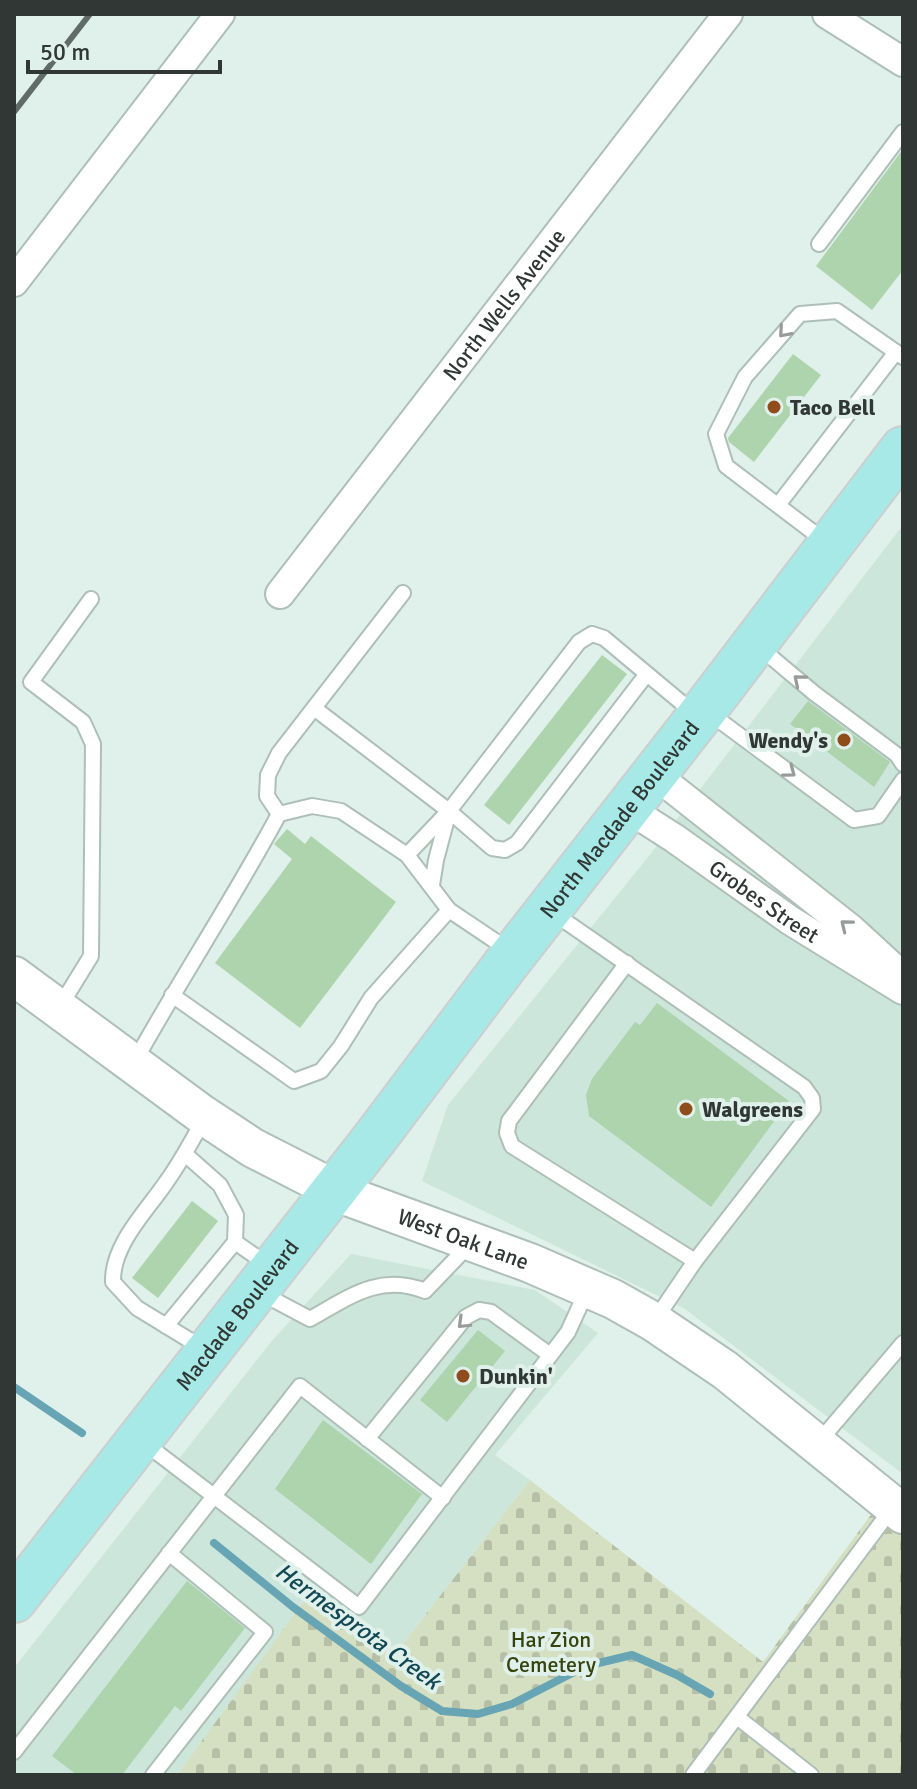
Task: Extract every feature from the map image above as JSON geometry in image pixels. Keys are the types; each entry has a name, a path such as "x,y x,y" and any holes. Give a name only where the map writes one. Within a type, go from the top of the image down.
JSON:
{"main road":[{"name":"North Macdade Boulevard","path":"333,1190 903,449"},
{"name":"West Oak Lane","path":"14,976 253,1148 333,1190 588,1287 654,1322 725,1370 898,1510"},
{"name":"Macdade Boulevard","path":"138,1439 333,1190"},
{"path":"17,1590 138,1439"}],"street":[{"path":"14,282 220,14"},
{"name":"North Wells Avenue","path":"280,594 728,14"},
{"path":"827,14 903,62"},
{"name":"Grobes Street","path":"653,773 851,929 903,978"},
{"name":"Grobes Street","path":"627,808 802,928 903,990"}],"lane":[{"path":"819,244 903,132"},
{"path":"778,505 900,354 837,311 800,314 745,377 716,434 726,466 778,505 830,544"},
{"path":"279,814 267,796 268,775 279,753 403,593"},
{"path":"58,1008 91,956 93,744 83,722 31,682 91,599"},
{"path":"407,855 449,811 579,642 592,634 604,638 646,675 854,820 878,816 903,780"},
{"path":"753,643 897,755 903,764"},
{"path":"314,708 449,811 492,848 505,850 517,843 646,675"},
{"path":"134,1063 172,995 247,875 279,814 312,806 341,811 407,855 449,910 513,954"},
{"path":"432,885 449,811"},
{"path":"548,909 804,1087 812,1098 813,1109 695,1261 654,1322"},
{"path":"172,995 294,1081 321,1071 371,998 449,910"},
{"path":"627,963 509,1121 507,1133 512,1146 695,1261"},
{"path":"205,1116 185,1154 130,1232 112,1266 113,1282 137,1308 208,1351"},
{"path":"166,1326 235,1242 236,1215 220,1185 185,1154"},
{"path":"235,1242 264,1279 310,1319 355,1294 385,1284 408,1284 425,1291 472,1242"},
{"path":"138,1439 359,1607 568,1332 588,1287"},
{"path":"367,1439 466,1317 479,1310 491,1312 550,1355"},
{"path":"817,1444 903,1343"},
{"path":"14,1752 300,1386 443,1498"},
{"path":"693,1775 898,1510"},
{"path":"153,1775 265,1632 169,1553"},
{"path":"737,1717 811,1775"}],"shaded area":[{"path":"903,525 903,1474 685,1309 422,1181 448,1105 648,857"},
{"path":"351,1254 535,1290 598,1333 495,1455 530,1480 395,1654 312,1591 177,1775 14,1775 14,1668 271,1342"}],"green space":[{"name":"Har Zion Cemetery","path":"530,1480 763,1662 875,1509 903,1531 903,1775 177,1775 312,1590 395,1654"}],"building":[{"path":"903,149 903,270 872,310 816,266"},
{"name":"Taco Bell","path":"793,354 821,375 754,462 728,438"},
{"path":"602,655 627,674 509,825 484,805"},
{"name":"Wendy's","path":"808,701 890,762 874,787 790,724"},
{"path":"287,829 305,844 311,836 396,902 300,1028 215,963 292,859 274,844"},
{"name":"Walgreens","path":"657,1003 789,1101 711,1207 589,1116 586,1095 592,1079 635,1022 640,1025"},
{"path":"192,1201 218,1221 158,1298 132,1278"},
{"name":"Dunkin'","path":"478,1330 505,1351 447,1422 420,1400"},
{"path":"323,1420 422,1494 371,1564 275,1489"},
{"path":"187,1581 245,1628 181,1711 175,1706 122,1775 77,1775 52,1756"}],"waterway":[{"name":"Hermesprota Creek","path":"14,1387 82,1433"},
{"name":"Hermesprota Creek","path":"214,1543 293,1607 401,1686 442,1711 478,1714 512,1704 586,1666 632,1655 710,1694"}],"railway":[{"path":"14,112 90,14"}],"place":[{"name":"Taco Bell","path":"774,407"},
{"name":"Wendy's","path":"844,740"},
{"name":"Walgreens","path":"686,1109"},
{"name":"Dunkin'","path":"463,1376"}]}
